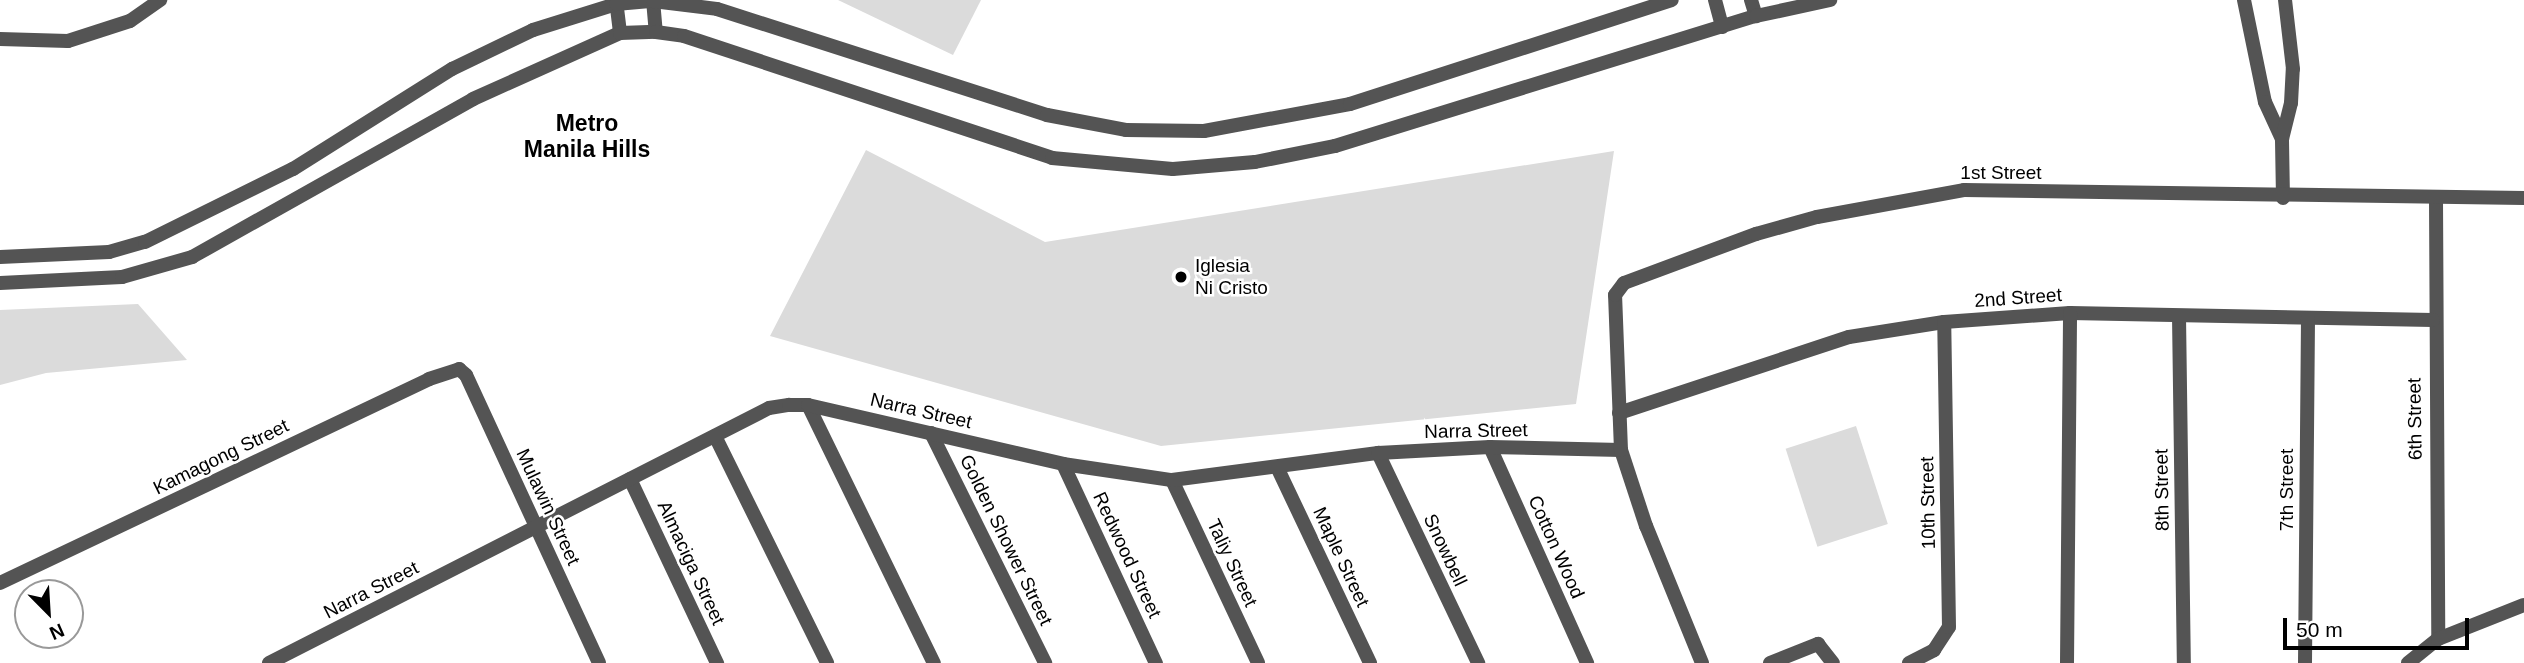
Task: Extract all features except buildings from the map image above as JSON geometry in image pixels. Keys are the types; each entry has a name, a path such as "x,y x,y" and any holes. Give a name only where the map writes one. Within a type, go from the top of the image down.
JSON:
{"street":[{"path":"0,40 68,41 130,21 160,0"},
{"path":"0,257 109,252 145,242 293,169 452,69 533,30 616,2 653,0 717,9 1047,115 1126,130 1204,131 1350,104 1672,0"},
{"path":"653,0 656,32"},
{"path":"1714,0 1722,27"},
{"path":"1751,0 1756,16"},
{"path":"0,283 122,277 192,257 473,99 620,33 656,32 684,36 1052,158 1173,169 1255,162 1335,146 1756,16 1830,0"},
{"path":"2244,0 2265,102 2282,139"},
{"path":"2283,198 2282,139 2291,103 2293,69 2285,0"},
{"path":"616,2 620,33"},
{"name":"1st Street","path":"1619,413 1615,296 1620,287 1756,234 1817,217 1964,190 2283,198 2524,198"},
{"name":"6th Street","path":"2436,199 2433,320 2438,639"},
{"path":"2067,663 2070,313"},
{"name":"2nd Street","path":"1619,413 1849,337 1944,323 2070,313 2433,320"},
{"name":"8th Street","path":"2179,316 2184,663"},
{"name":"7th Street","path":"2305,663 2308,318"},
{"name":"10th Street","path":"1909,663 1934,650 1949,627 1944,323"},
{"name":"Mulawin Street","path":"459,369 466,375 599,663"},
{"name":"Kamagong Street","path":"0,583 429,379 459,369"},
{"path":"808,405 934,663"},
{"name":"Narra Street","path":"269,663 769,408 808,405 1063,464 1172,480 1378,453 1490,447 1621,450"},
{"path":"1619,413 1621,450 1646,526 1702,663"},
{"name":"Golden Shower Street","path":"931,433 1045,663"},
{"path":"715,436 827,663"},
{"name":"Cotton Wood","path":"1490,447 1587,663"},
{"name":"Snowbell","path":"1378,453 1478,663"},
{"name":"Redwood Street","path":"1063,464 1156,663"},
{"name":"Maple Street","path":"1277,467 1370,663"},
{"name":"Almaciga Street","path":"630,479 717,663"},
{"name":"Taliy Street","path":"1172,480 1258,663"},
{"path":"2408,663 2438,639 2524,605"},
{"path":"1770,663 1818,644 1833,663"}],"shaded area":[{"path":"838,0 981,0 953,55"},
{"path":"866,150 1045,242 1614,151 1576,404 1161,446 770,336"},
{"path":"138,304 187,360 46,373 0,385 0,310"},
{"path":"1856,426 1888,524 1817,547 1786,449"}],"place":[{"name":"Iglesia Ni Cristo","path":"1181,277"}],"district":[{"name":"Metro Manila Hills","path":"587,136"}]}
